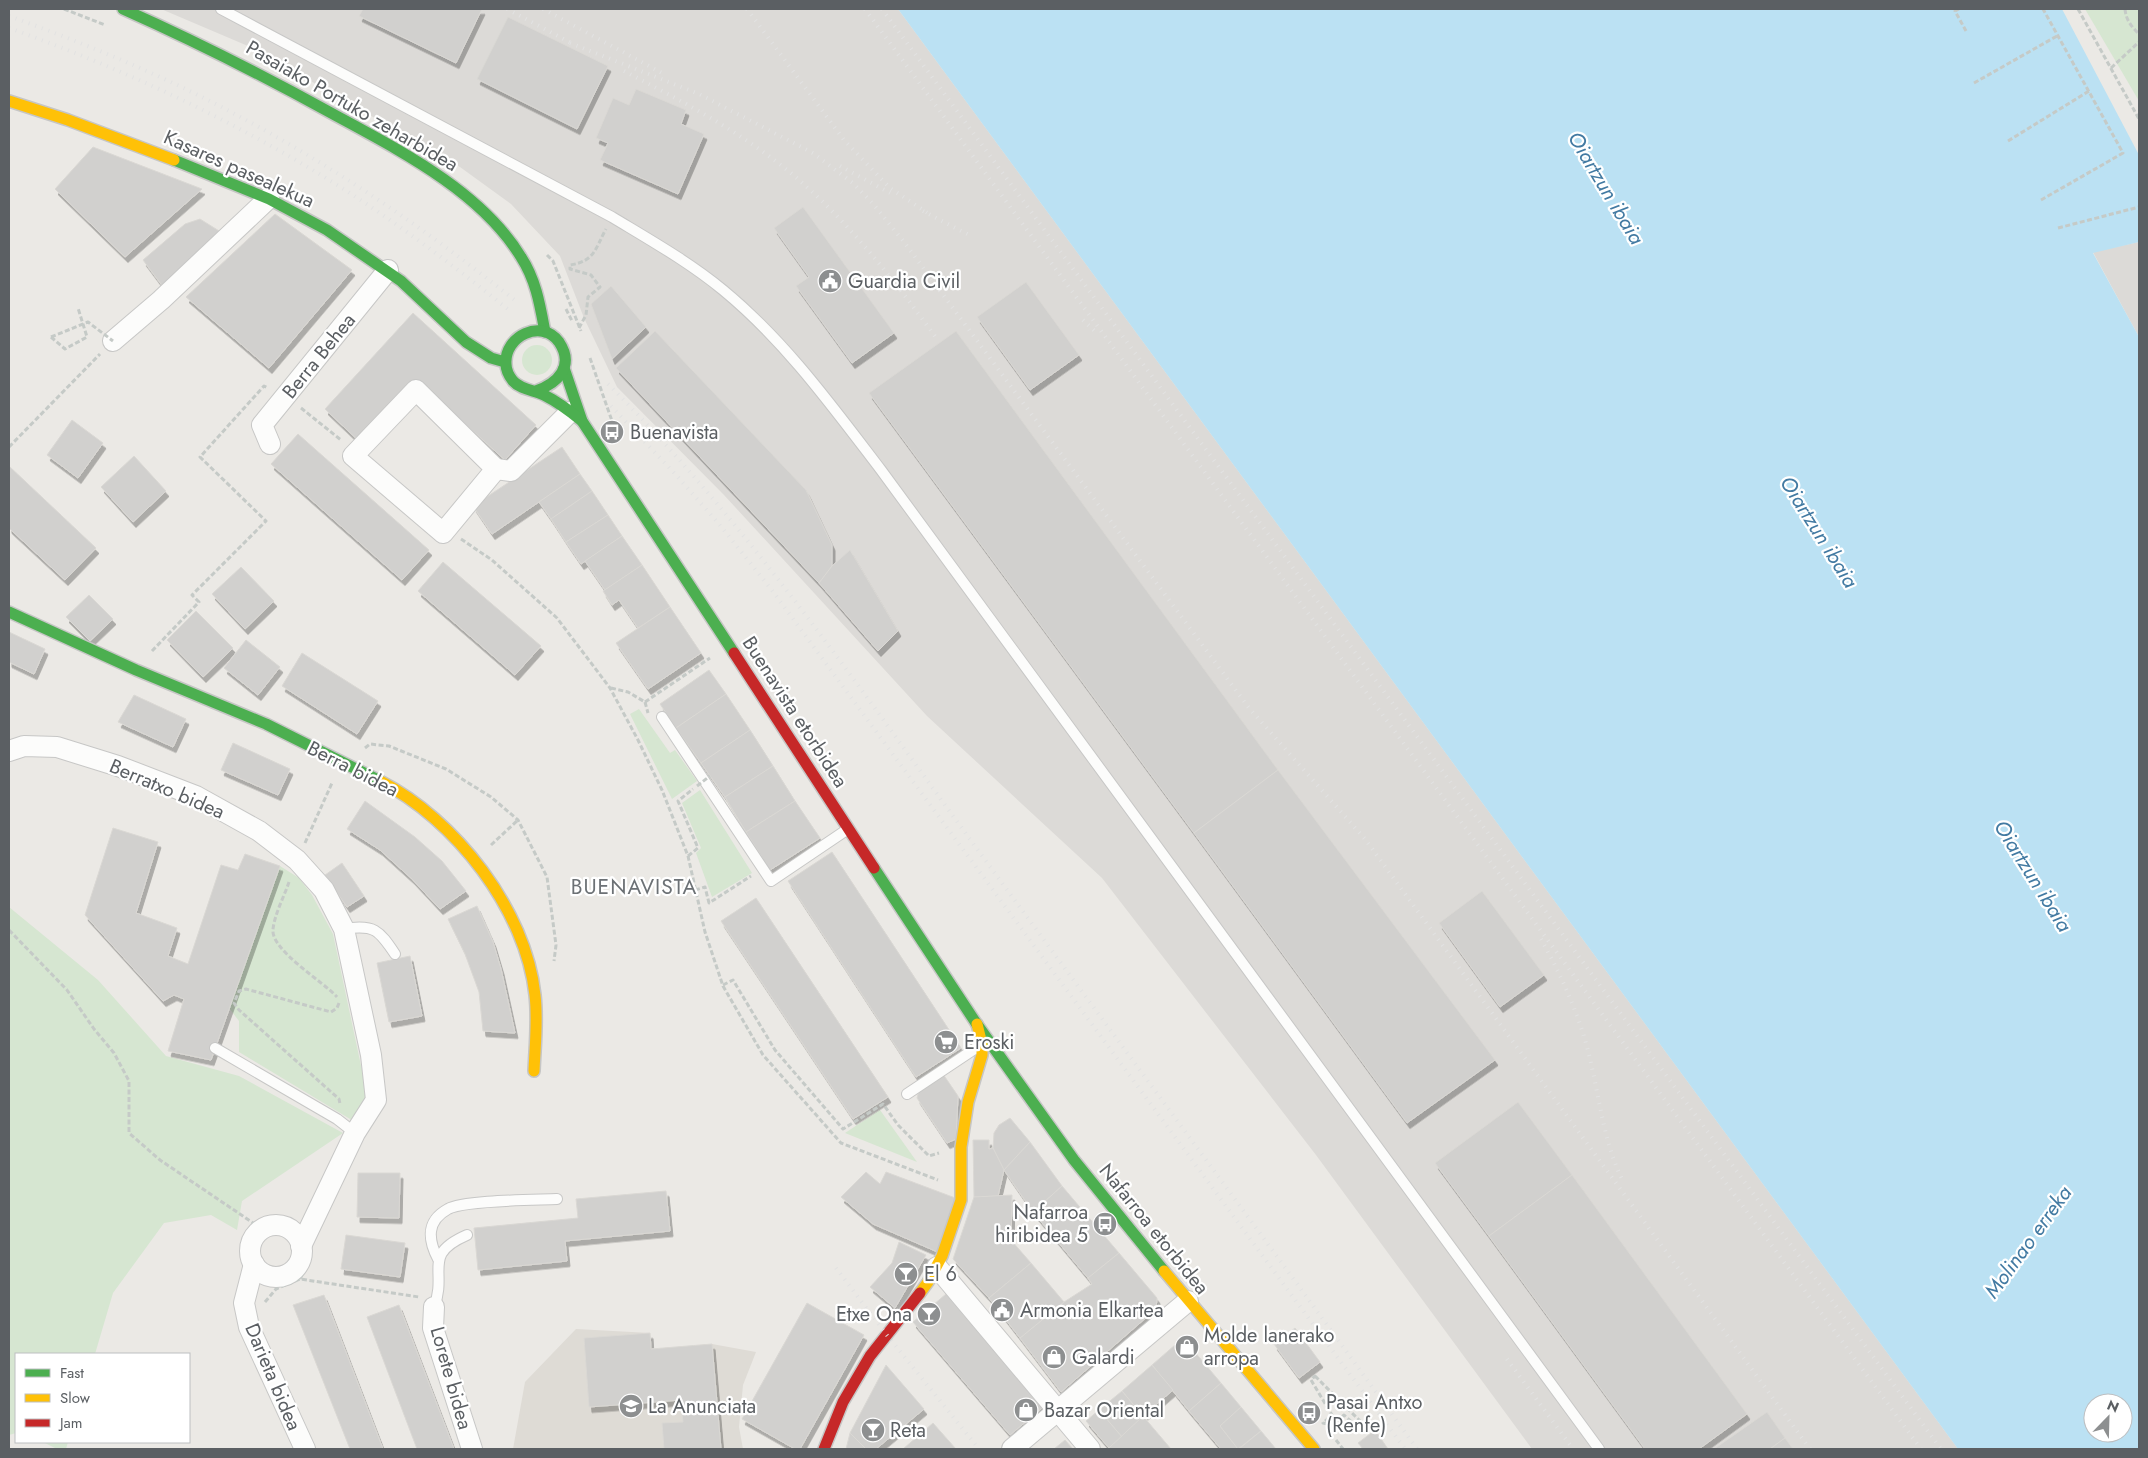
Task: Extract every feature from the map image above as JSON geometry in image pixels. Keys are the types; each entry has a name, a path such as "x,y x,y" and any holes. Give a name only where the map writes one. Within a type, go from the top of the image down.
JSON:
{"main road":[{"name":"Pasaiako Portuko zeharbidea","path":"123,9 194,39 267,76 383,141 443,178 470,198 513,246 529,270 539,292 544,332"},
{"name":"Kasares pasealekua","path":"9,101 89,127 289,207 388,270 413,290 476,350 494,360 505,362"},
{"path":"505,362 509,346 521,334 537,331 544,332"},
{"name":"Buenavista etorbidea","path":"544,332 559,343 563,350 564,368 576,416 976,1023"},
{"name":"Buenavista etorbidea","path":"505,362 511,379 526,389 536,391 576,416"},
{"path":"536,391 554,384 564,368"},
{"name":"Berra bidea","path":"9,612 136,670 266,724 403,793 447,829 474,860 503,901 518,933 530,967 535,995 534,1070"},
{"path":"824,1449 843,1402 870,1356 937,1267 942,1256 961,1200 961,1146 968,1102 982,1055 982,1044 976,1023"},
{"name":"Nafarroa etorbidea","path":"976,1023 1074,1160 1188,1301 1314,1449"}],"street":[{"path":"112,341 161,300 269,198"},
{"name":"Berra Behea","path":"270,444 262,425 388,270"},
{"path":"496,469 443,533 353,456 416,390 496,469 512,471 576,416"},
{"name":"Berratxo bidea","path":"9,751 24,746 57,747 118,766 196,796 259,830 297,860 324,890 344,929 371,1055 376,1100 355,1133"},
{"path":"298,1240 312,1220 355,1133"},
{"path":"276,1225 284,1226 298,1240 301,1255 298,1263 285,1275 276,1276 260,1269 250,1255 253,1238 262,1229 276,1225"},
{"path":"937,1267 1090,1449"},
{"name":"Darieta bidea","path":"260,1269 249,1327 305,1449"},
{"path":"1012,1449 1188,1301"},
{"name":"Lorete bidea","path":"434,1307 433,1328 472,1449"}],"lane":[{"path":"221,9 612,217 675,256 723,290 778,342 810,378 898,493 1599,1449"},
{"path":"662,717 771,882 849,829"},
{"path":"344,929 362,926 381,934 395,954"},
{"path":"907,1094 982,1044"},
{"path":"215,1048 338,1119 355,1133"},
{"path":"434,1307 439,1294 438,1259 430,1243 433,1224 448,1209 465,1204 557,1199"},
{"path":"438,1259 450,1243 467,1235"}],"path":[{"path":"1959,9 1955,11 1966,32"},
{"path":"2041,200 2123,153 2043,9"},
{"path":"2078,9 2139,116"},
{"path":"2125,9 2125,16 2139,34"},
{"path":"1974,83 2057,36"},
{"path":"2111,68 2139,42"},
{"path":"2008,141 2089,91"},
{"path":"2058,228 2139,207"},
{"path":"575,329 580,327 586,315 588,297 600,287 591,276 570,269 570,265 584,263 590,258 612,217"},
{"path":"9,447 112,341 88,322 51,337 65,349 87,337 78,308"},
{"path":"136,670 199,602 192,595 266,521 200,457 264,386"},
{"path":"446,529 492,560 557,618 610,688 662,790 688,856 704,932 722,986 763,1055 841,1143 962,1189"},
{"path":"610,688 628,692 645,702 710,658"},
{"path":"338,1119 341,1110 339,1099 238,1010 234,1003 239,991 246,988 331,1012 337,1008 339,1002 337,996 284,951 274,939 272,930 297,860 341,762"},
{"path":"688,856 698,848 678,801 710,776"},
{"path":"474,860 518,820"},
{"path":"695,890 705,887 709,903 762,869"},
{"path":"9,930 67,990 94,1029 114,1053 129,1082 129,1133 160,1160 262,1229"},
{"path":"722,986 733,980 775,1050 843,1129 883,1104 898,1125 929,1156 961,1146"},
{"path":"254,1304 276,1289 300,1279 416,1295 434,1307"},
{"path":"1315,1376 1360,1422 1355,1425 1344,1415 1332,1424 1323,1423 1332,1415 1310,1380 1315,1376"}],"shaded area":[{"path":"161,9 898,9 1958,1449 1532,1449 1316,1155 1102,878 927,716 724,495 617,387 584,318 560,256 511,204 460,167 255,49"},
{"path":"2139,242 2139,337 2093,252"},
{"name":"La Anunciata","path":"576,1329 650,1333 652,1349 712,1344 756,1352 743,1385 739,1427 743,1449 513,1449 525,1382"}],"green space":[{"path":"2085,9 2139,9 2139,101"},
{"path":"537,345 548,349 552,360 548,371 537,375 526,371 522,360 526,349"},
{"path":"639,709 670,753 675,750 697,781 672,799 630,714"},
{"path":"700,790 752,873 712,897 696,853 701,848 682,803"},
{"path":"280,866 299,878 312,895 333,934 367,1094 355,1122 239,1052 239,1021 229,1008"},
{"path":"9,907 98,980 166,1056 239,1076 343,1133 242,1201 237,1230 211,1215 164,1223 113,1293 95,1353 15,1353 15,1433 9,1435"},
{"path":"880,1110 917,1162 845,1133"},
{"path":"45,1443 68,1443 66,1449 57,1449"}],"water":[{"path":"898,9 2062,9 2139,155 2139,242 2093,253 2139,337 2139,1449 1958,1449"}],"building":[{"path":"363,9 482,9 456,63 359,16"},
{"path":"508,17 608,66 577,129 477,79"},
{"path":"636,89 686,110 681,124 704,134 678,194 600,160 608,143 596,138 613,98 629,105"},
{"path":"93,147 202,189 125,257 55,189"},
{"name":"Guardia Civil","path":"803,207 894,333 852,363 796,286 809,277 774,228"},
{"path":"275,214 352,270 269,368 186,297"},
{"path":"200,219 224,234 164,288 143,260 185,224"},
{"path":"1026,282 1079,355 1030,390 977,317"},
{"path":"611,286 646,327 612,359 591,304"},
{"path":"413,313 536,425 505,460 418,381 361,443 325,409"},
{"path":"655,331 806,490 832,545 832,566 819,583 616,368"},
{"path":"956,331 1278,770 1194,833 869,393"},
{"path":"72,420 103,443 78,478 47,455"},
{"path":"298,434 429,550 402,580 271,464"},
{"path":"562,447 580,474 492,534 473,506"},
{"path":"134,456 166,491 133,522 101,487"},
{"path":"9,466 96,548 65,580 9,528"},
{"path":"580,474 592,491 551,519 539,502"},
{"path":"592,491 608,515 566,542 551,519"},
{"path":"608,515 622,536 581,564 566,542"},
{"path":"622,536 642,565 605,590 585,561"},
{"path":"850,550 898,631 878,651 819,583 832,566"},
{"path":"443,562 541,646 515,675 418,591"},
{"path":"642,565 670,607 638,628 619,600 612,605 603,591"},
{"path":"241,567 274,601 245,629 212,594"},
{"path":"89,595 113,619 90,641 66,617"},
{"path":"670,607 701,653 648,689 616,643"},
{"path":"196,611 233,648 203,677 167,640"},
{"path":"9,632 45,649 34,674 9,662"},
{"path":"246,640 280,667 258,695 224,668"},
{"path":"302,653 378,701 357,734 282,686"},
{"path":"709,670 726,694 676,728 660,704"},
{"path":"726,694 750,730 701,763 676,728"},
{"path":"134,695 186,719 173,747 118,722"},
{"path":"750,730 773,766 725,797 701,763"},
{"path":"233,743 290,769 278,795 221,770"},
{"path":"773,766 795,801 746,832 725,797"},
{"path":"1278,770 1495,1060 1407,1123 1194,833"},
{"path":"365,801 415,837 442,861 466,891 440,909 412,879 380,850 347,829"},
{"path":"795,801 820,838 770,870 746,832"},
{"path":"113,828 158,842 136,913 177,928 168,956 188,964 221,865 238,870 245,854 280,866 211,1060 168,1051 184,999 174,995 163,1001 85,915"},
{"path":"832,852 961,1048 916,1077 788,881"},
{"path":"342,863 364,896 347,907 325,875"},
{"path":"1482,891 1544,975 1500,1007 1439,923"},
{"path":"756,898 888,1097 853,1119 721,921"},
{"path":"477,906 493,942 515,1033 483,1031 479,992 465,954 448,919"},
{"path":"410,956 422,1016 389,1022 377,963"},
{"path":"943,1074 958,1096 956,1139 947,1143 917,1098 919,1090"},
{"path":"1518,1102 1572,1175 1489,1236 1435,1163"},
{"path":"1010,1118 1030,1142 1004,1170 993,1148 994,1133 999,1125"},
{"path":"973,1140 989,1140 989,1149 993,1148 1004,1170 998,1196 974,1197"},
{"path":"1030,1142 1062,1186 1033,1212 1004,1170"},
{"path":"866,1172 880,1184 886,1172 958,1199 940,1253 873,1224 841,1197"},
{"path":"358,1173 400,1173 399,1218 357,1217"},
{"path":"1572,1175 1747,1414 1699,1449 1645,1449 1489,1236"},
{"path":"1062,1186 1119,1253 1088,1278 1033,1212"},
{"path":"666,1191 670,1231 565,1241 567,1261 478,1270 474,1228 578,1218 576,1199"},
{"path":"1012,1195 1011,1240 1031,1263 989,1298 953,1259 974,1197"},
{"path":"346,1235 405,1243 400,1277 341,1269"},
{"path":"899,1242 926,1255 895,1308 870,1287 892,1263"},
{"path":"1119,1253 1157,1298 1156,1309 1061,1392 1020,1338 1064,1302 1092,1284 1088,1278"},
{"path":"1031,1263 1064,1302 1020,1338 989,1298"},
{"path":"946,1294 1042,1408 1010,1435 913,1322"},
{"path":"324,1295 383,1449 350,1449 293,1305"},
{"path":"807,1303 864,1335 800,1449 795,1449 742,1419"},
{"path":"399,1305 454,1449 417,1449 367,1317"},
{"path":"1295,1328 1320,1362 1299,1378 1274,1344"},
{"path":"650,1333 651,1349 712,1344 721,1449 664,1449 662,1423 683,1422 681,1400 589,1407 584,1338"},
{"path":"1183,1338 1221,1383 1189,1411 1152,1365"},
{"path":"886,1365 924,1409 876,1449 866,1449 850,1433"},
{"path":"1152,1365 1173,1390 1143,1416 1122,1391"},
{"path":"1221,1383 1241,1407 1220,1426 1238,1449 1221,1449 1189,1411"},
{"path":"1122,1391 1143,1416 1122,1437 1099,1410"},
{"path":"1241,1407 1261,1431 1238,1449 1220,1426"},
{"path":"1099,1410 1122,1437 1109,1448 1086,1421"},
{"path":"1767,1412 1785,1438 1770,1449 1714,1449"},
{"path":"1143,1416 1171,1449 1109,1448"},
{"path":"933,1423 956,1449 903,1449"},
{"path":"1375,1430 1388,1449 1363,1449 1358,1443"},
{"path":"1261,1431 1276,1449 1239,1449"},
{"path":"850,1433 866,1449 846,1449"},
{"path":"1785,1438 1793,1449 1770,1449"},
{"path":"1065,1440 1073,1449 1054,1449"}],"railway":[{"path":"507,9 575,45"},
{"path":"543,9 662,73"},
{"path":"747,9 844,140 890,188 929,214"},
{"path":"865,9 1921,1449"},
{"path":"882,9 1941,1449"},
{"path":"9,16 158,76 216,104 280,139 385,204 485,276 517,302"},
{"path":"9,28 130,76 208,112 284,153 346,190 394,223 509,310"},
{"path":"570,43 699,94 813,153 854,184 874,205 904,242 1249,708 1365,839 1810,1449"},
{"path":"624,71 732,131 792,174 813,192 870,252 937,339"},
{"path":"840,166 890,193"},
{"path":"923,211 971,236"},
{"path":"1083,320 1098,334"},
{"path":"608,384 659,437 707,492 799,606 1417,1449"},
{"path":"611,406 719,524 771,589 1405,1449"},
{"path":"1541,939 1576,1012 1590,1059 1607,1138 1624,1183"},
{"path":"836,1268 886,1334 979,1449"},
{"path":"1507,1359 1573,1449"}],"traffic: fast":[{"path":"123,9 203,46 385,142 437,174 461,192 504,233 521,257 534,284 545,332"},
{"path":"174,160 269,199 327,230 401,281 466,342 491,358 505,362"},
{"path":"536,391 544,388 557,378 565,366 564,351 559,342 552,335 543,331 525,334 517,338 511,345 507,354 506,364 508,373 516,384 549,398 582,421"},
{"path":"564,368 582,421 734,653"},
{"path":"9,612 136,670 266,724 380,781"},
{"path":"874,868 976,1023 1074,1160 1164,1271"}],"traffic: slow":[{"path":"9,101 68,120 174,160"},
{"path":"380,781 408,798 435,819 460,843 482,870 502,900 518,931 529,963 535,995 534,1071"},
{"path":"920,1293 942,1256 961,1200 961,1147 968,1102 982,1055 982,1044 977,1024"},
{"path":"1164,1271 1314,1449"}],"traffic: jam":[{"path":"734,653 874,868"},
{"path":"824,1449 843,1402 870,1356 920,1293"}],"place":[{"name":"Guardia Civil","path":"830,281"},
{"name":"Buenavista","path":"612,432"},
{"name":"Eroski","path":"946,1042"},
{"name":"Nafarroa hiribidea 5","path":"1105,1224"},
{"name":"El 6","path":"906,1274"},
{"name":"Armonia Elkartea","path":"1002,1310"},
{"name":"Etxe Ona","path":"929,1314"},
{"name":"Molde lanerako arropa","path":"1187,1347"},
{"name":"Galardi","path":"1054,1357"},
{"name":"La Anunciata","path":"631,1406"},
{"name":"Bazar Oriental","path":"1026,1410"},
{"name":"Pasai Antxo (Renfe)","path":"1309,1413"},
{"name":"Reta","path":"873,1430"}],"district":[{"name":"BUENAVISTA","path":"634,887"}],"water label":[{"name":"Oiartzun ibaia","path":"1606,188"},
{"name":"Oiartzun ibaia","path":"1819,532"},
{"name":"Oiartzun ibaia","path":"2033,876"},
{"name":"Molinao erreka","path":"2028,1242"}]}
